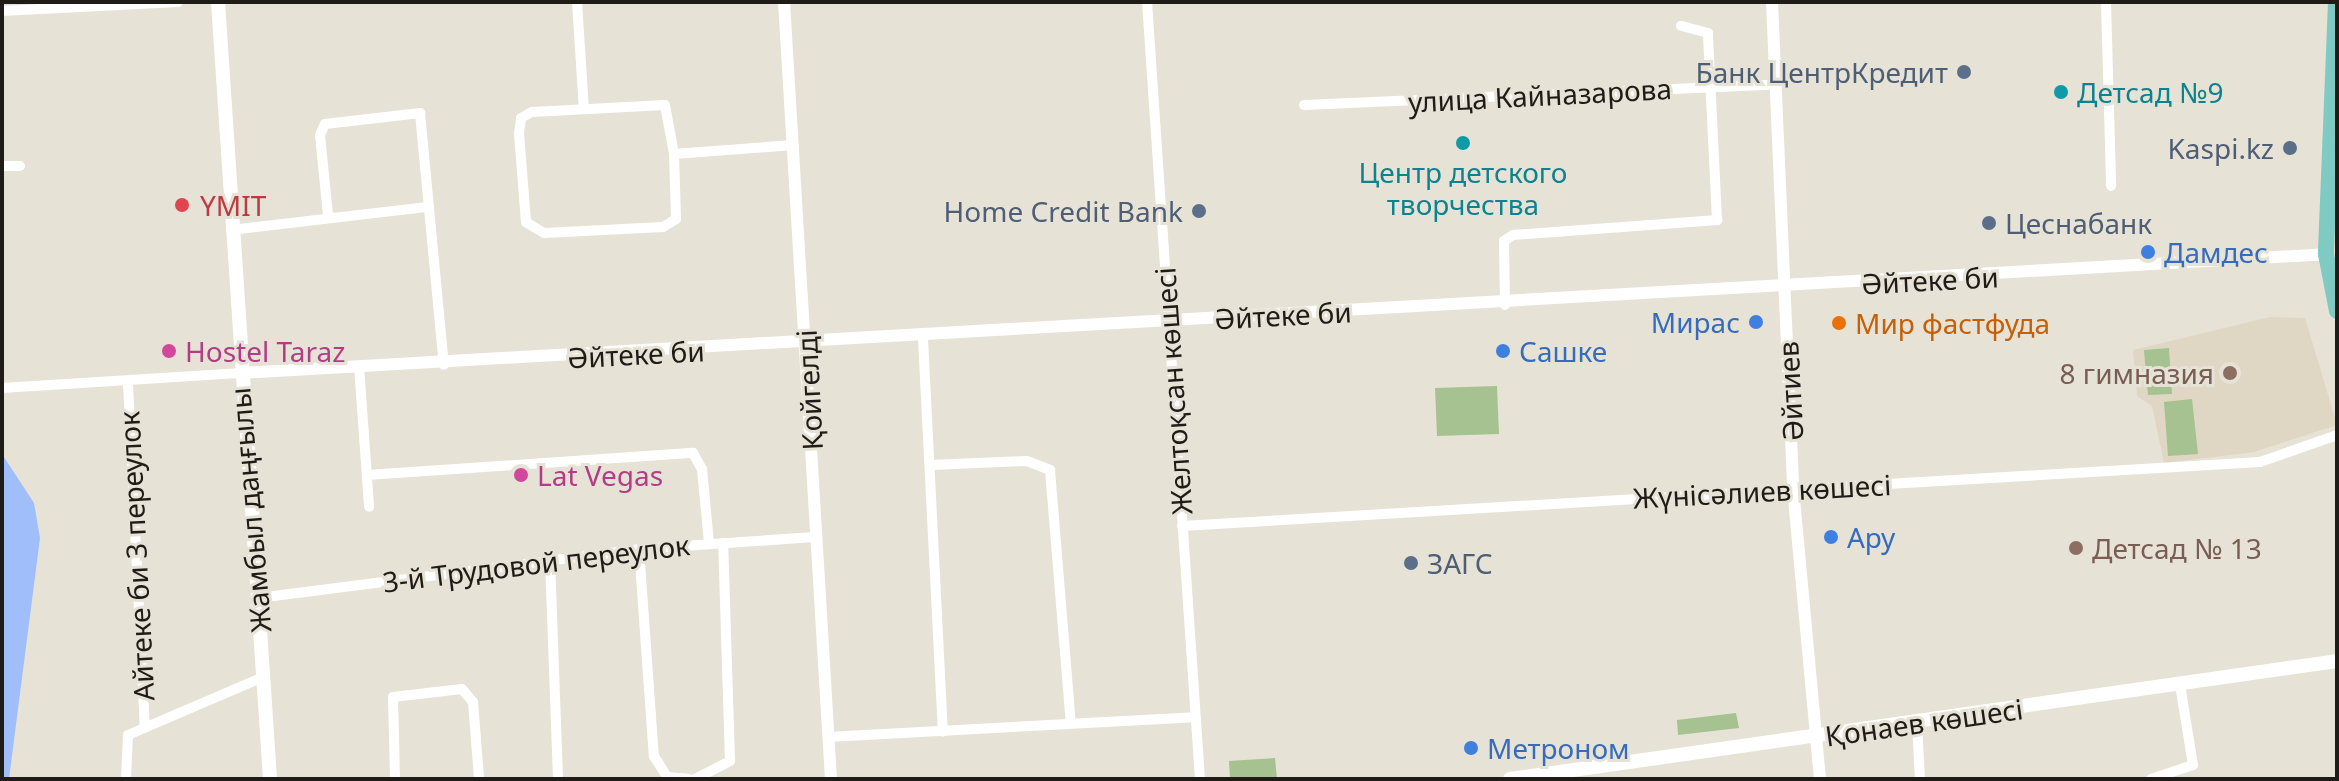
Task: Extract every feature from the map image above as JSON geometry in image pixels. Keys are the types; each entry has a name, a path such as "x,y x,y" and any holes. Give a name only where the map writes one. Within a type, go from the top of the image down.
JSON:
{"main road":[{"name":"Жамбыл даңғылы","path":"218,2 239,373 270,779"},
{"path":"2336,2 2326,254 2337,311"},
{"name":"Қонаев көшесі","path":"1510,779 1917,724 2337,661"}],"street":[{"path":"2,11 178,2"},
{"path":"577,2 584,109"},
{"name":"Қойгелді","path":"784,2 831,779"},
{"name":"Желтоқсан көшесі","path":"1147,2 1200,779"},
{"name":"Әйтиев","path":"1772,2 1793,488 1820,779"},
{"path":"2106,2 2111,186"},
{"path":"1505,305 1504,241 1513,235 1717,220 1705,26 1681,26"},
{"name":"улица Кайназарова","path":"1304,105 1776,84"},
{"path":"665,105 674,154 676,219 663,227 533,231 526,222 521,118 584,109 665,105"},
{"path":"328,215 320,135 325,124 420,113 426,207 444,365"},
{"path":"674,154 794,145"},
{"path":"2,166 20,166"},
{"path":"231,230 328,215 426,207"},
{"name":"Әйтеке би","path":"239,373 923,339 1168,321 1505,305 2326,254"},
{"path":"923,339 943,731"},
{"path":"359,366 369,507"},
{"path":"2,388 128,384 239,373"},
{"name":"Айтеке би 3 переулок","path":"128,384 145,728"},
{"name":"Жүнісәлиев көшесі","path":"1182,526 2260,462 2337,435"},
{"path":"367,475 693,453 702,469 709,543"},
{"path":"931,465 1027,461 1050,470 1071,723"},
{"name":"3-й Трудовой переулок","path":"258,598 639,549 815,537"},
{"path":"695,779 730,761 723,543"},
{"path":"639,549 654,756 667,777 688,779"},
{"path":"550,560 558,779"},
{"path":"126,779 122,748 145,728 263,677"},
{"path":"2151,779 2193,765 2180,685"},
{"path":"395,779 393,697 462,689 473,702 479,779"},
{"path":"828,737 1194,717"},
{"path":"1917,724 1920,779"}],"shaded area":[{"name":"8 гимназия","path":"2270,317 2305,318 2337,425 2254,452 2164,463 2152,406 2137,396 2133,350"}],"green space":[{"path":"2169,348 2172,394 2148,395 2144,350"},
{"path":"1497,386 1499,434 1437,436 1435,388"},
{"path":"2192,399 2198,454 2168,456 2164,402"},
{"path":"1736,713 1739,728 1678,735 1677,720"},
{"path":"1275,758 1277,779 1230,779 1229,761"}],"water":[{"path":"2,454 34,503 40,538 9,779 2,779"}],"place":[{"name":"Банк ЦентрКредит","path":"1964,72"},
{"name":"Детсад №9","path":"2061,92"},
{"name":"Центр детского творчества","path":"1463,143"},
{"name":"Kaspi.kz","path":"2290,148"},
{"name":"YMIT","path":"182,205"},
{"name":"Home Credit Bank","path":"1199,211"},
{"name":"Цеснабанк","path":"1989,223"},
{"name":"Дамдес","path":"2148,252"},
{"name":"Мирас","path":"1756,322"},
{"name":"Мир фастфуда","path":"1839,323"},
{"name":"Hostel Taraz","path":"169,351"},
{"name":"Сашке","path":"1503,351"},
{"name":"8 гимназия","path":"2230,373"},
{"name":"Lat Vegas","path":"521,475"},
{"name":"Ару","path":"1831,537"},
{"name":"Детсад № 13","path":"2076,548"},
{"name":"ЗАГС","path":"1411,563"},
{"name":"Метроном","path":"1471,748"}]}
